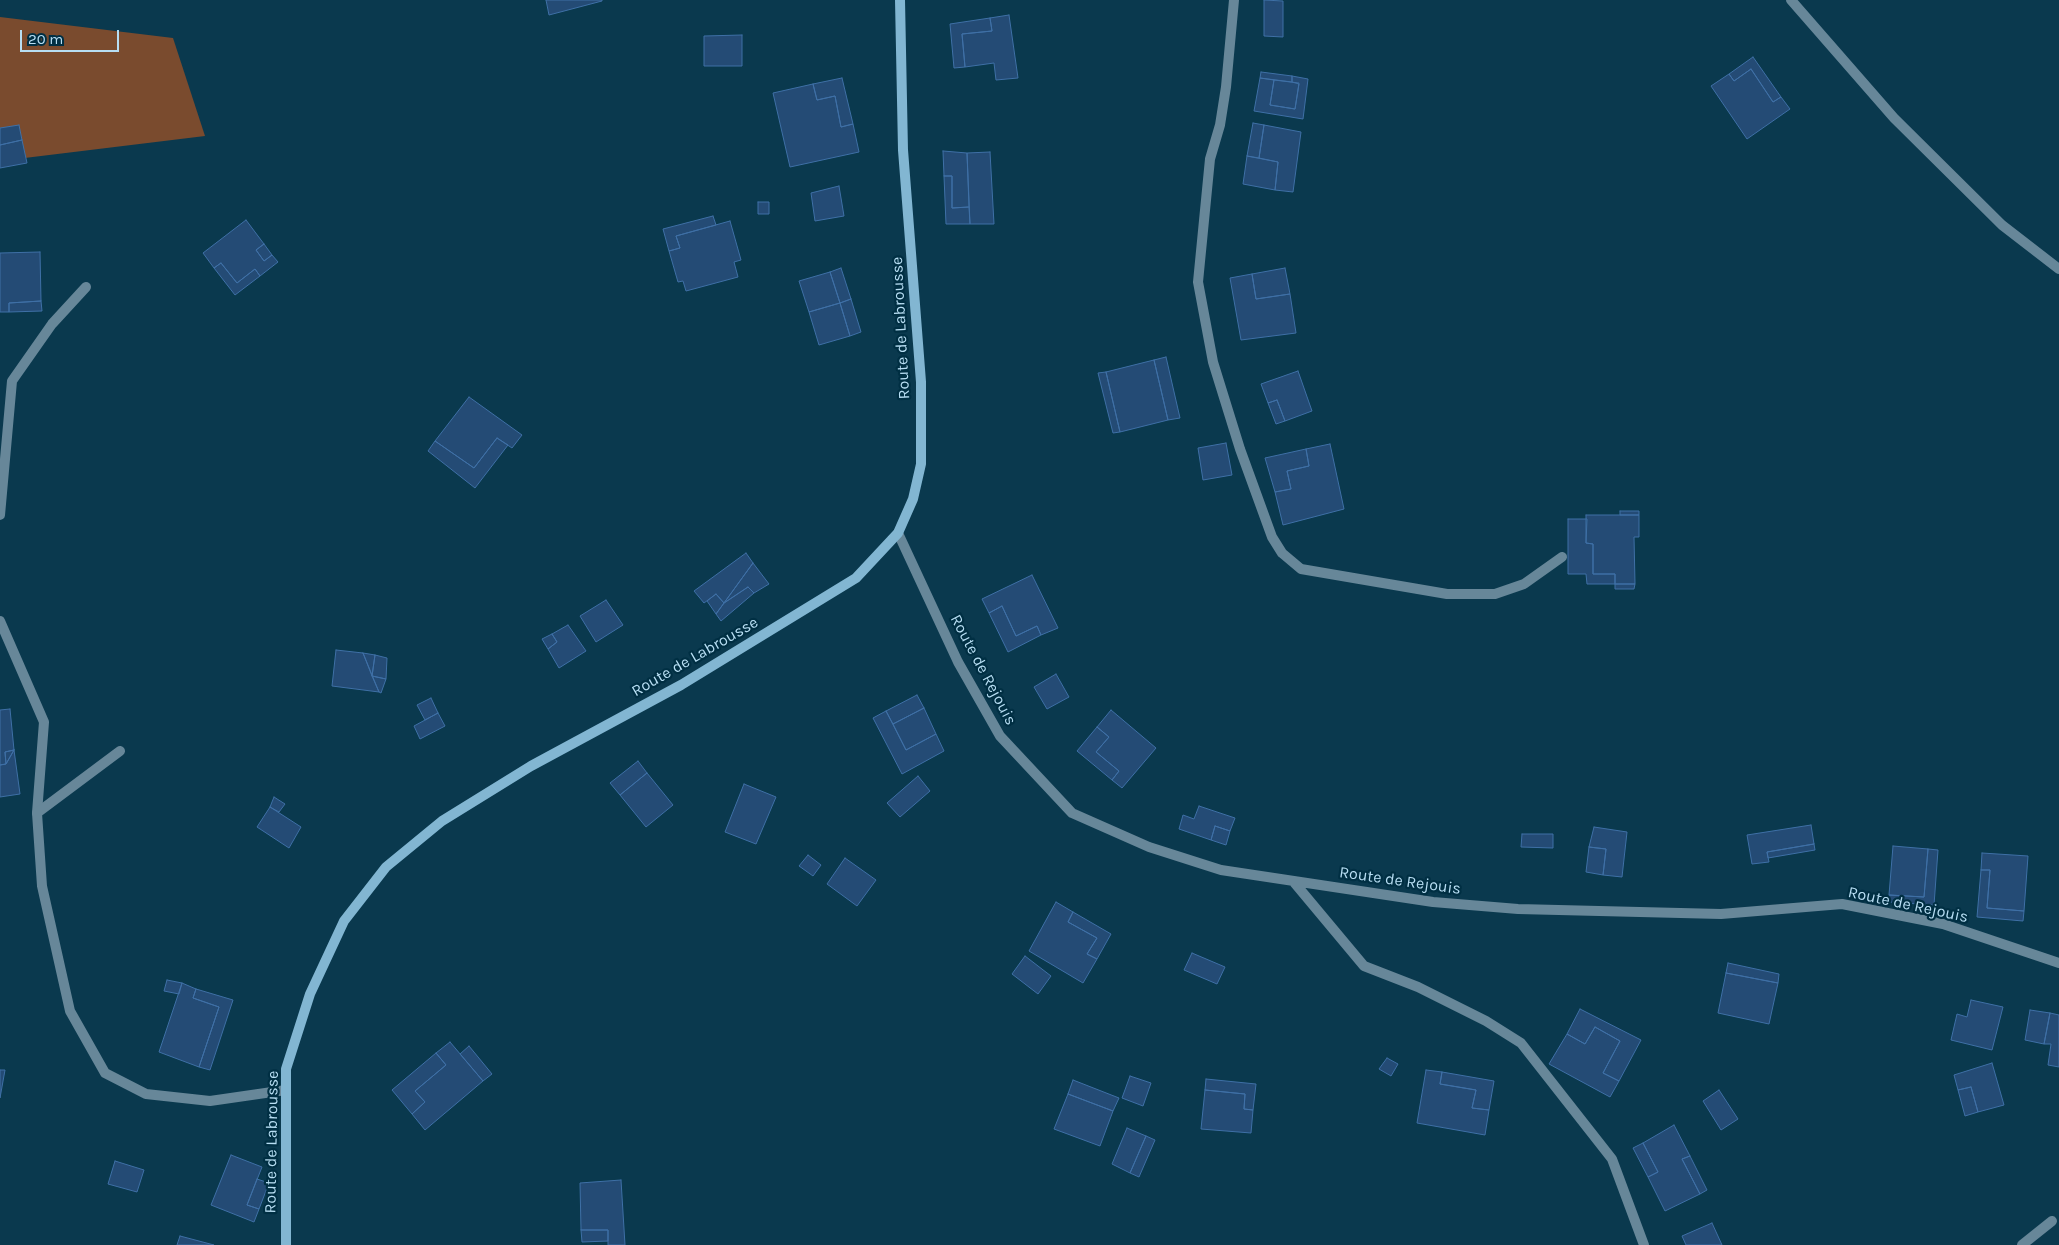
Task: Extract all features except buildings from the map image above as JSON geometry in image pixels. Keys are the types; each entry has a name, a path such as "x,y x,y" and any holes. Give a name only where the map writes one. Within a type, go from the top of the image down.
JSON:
{"street":[{"name":"Route de Labrousse","path":"285,1243 286,1069 310,994 344,921 386,867 442,822 531,766 682,685 856,578 898,533 913,499 921,464 921,382 903,150 900,0"},
{"path":"1234,0 1226,87 1220,125 1210,159 1198,282 1214,362 1240,449 1272,537 1282,553 1301,569 1447,594 1495,594 1524,584 1562,556"},
{"path":"1791,0 1901,125 2002,225 2059,269"},
{"path":"0,516 12,381 52,324 86,287"},
{"name":"Route de Rejouis","path":"898,533 958,662 1000,736 1072,813 1149,847 1222,870 1433,902 1518,909 1721,914 1842,904 1943,924 2059,963"},
{"path":"0,621 44,722 37,813 42,886 70,1011 105,1073 146,1094 210,1101 286,1090"},
{"path":"37,813 120,751"},
{"path":"1293,881 1364,966 1418,986 1486,1021 1521,1043 1612,1159 1644,1245"},
{"path":"2022,1245 2052,1221"}],"shaded area":[{"path":"0,17 173,38 205,136 0,161"}]}
